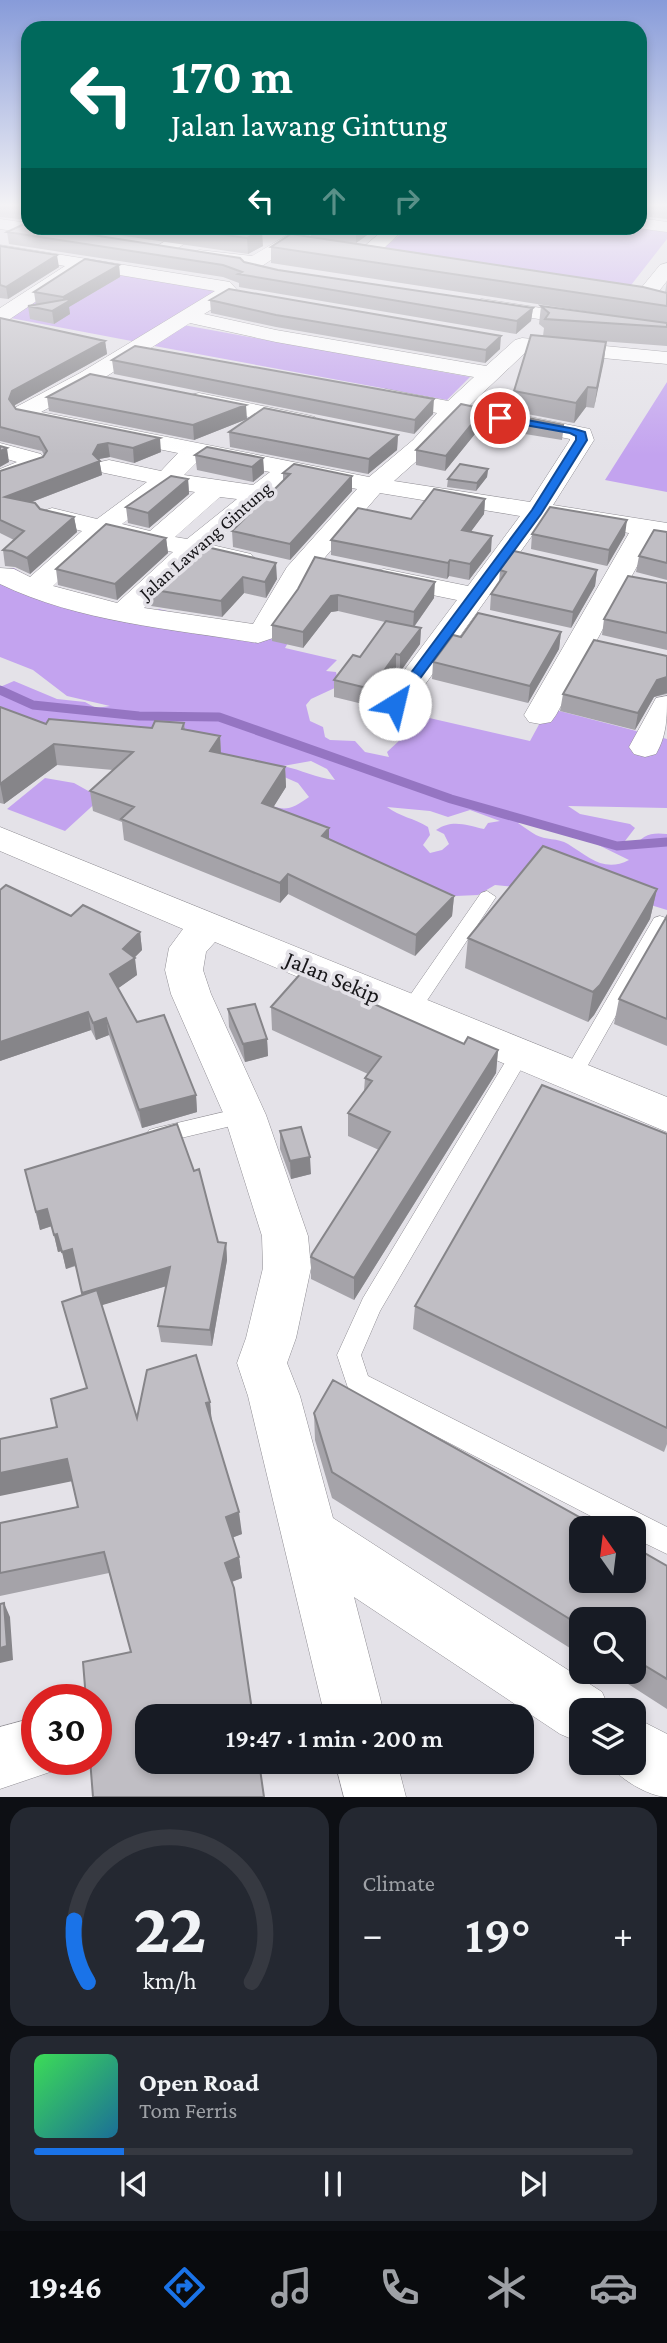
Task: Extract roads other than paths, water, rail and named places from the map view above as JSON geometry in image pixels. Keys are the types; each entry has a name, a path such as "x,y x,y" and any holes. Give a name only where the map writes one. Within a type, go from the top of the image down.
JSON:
{"street":[{"path":"0,320 48,287"},
{"name":"Jalan Lawang Gintung","path":"220,287 184,316 89,378 24,414 195,450 269,447 289,468 374,485 656,529"},
{"path":"230,287 253,298"},
{"path":"647,287 637,296 667,303"},
{"path":"466,303 667,332"},
{"path":"184,316 276,336 493,374"},
{"path":"0,320 26,328"},
{"path":"276,336 297,323"},
{"name":"Jalan Lawang Gintung","path":"4,575 33,589 122,613 258,634 263,632 324,568 374,485 421,445 539,325"},
{"path":"495,340 667,358"},
{"path":"381,355 397,341"},
{"path":"105,344 170,357"},
{"path":"89,378 115,383"},
{"path":"214,384 185,401 326,426"},
{"path":"362,391 582,435 582,440 537,511 517,558 395,704"},
{"path":"269,447 318,403"},
{"path":"140,438 161,422"},
{"path":"394,439 421,445"},
{"path":"0,450 32,459 35,464 0,478"},
{"path":"33,589 102,527 166,480 195,450"},
{"path":"108,467 215,489 258,494"},
{"name":"Jalan Lawang Gintung","path":"122,613 192,549 289,468"},
{"path":"154,541 215,489"},
{"path":"52,516 192,549 324,568 473,610"},
{"name":"Jalan Lawang Gintung","path":"540,715 616,579 656,529"},
{"path":"645,747 667,705"},
{"name":"Jalan Sekip","path":"0,838 667,1115"},
{"path":"209,925 188,948 184,970 191,994 245,1115 285,1236 287,1268 271,1338 262,1363 274,1396 352,1704"},
{"path":"310,1535 569,1705"},
{"path":"0,1758 21,1752"},
{"path":"646,1756 667,1769"},
{"path":"369,1774 375,1797"}],"lane":[{"path":"411,1009 487,897"},
{"path":"572,1076 660,922"},
{"path":"520,1054 371,1305 349,1355 358,1383 667,1541"},
{"path":"142,1139 245,1115"}],"waterway":[{"path":"0,690 33,705 139,716 219,717 451,799 617,846 667,842"}]}
